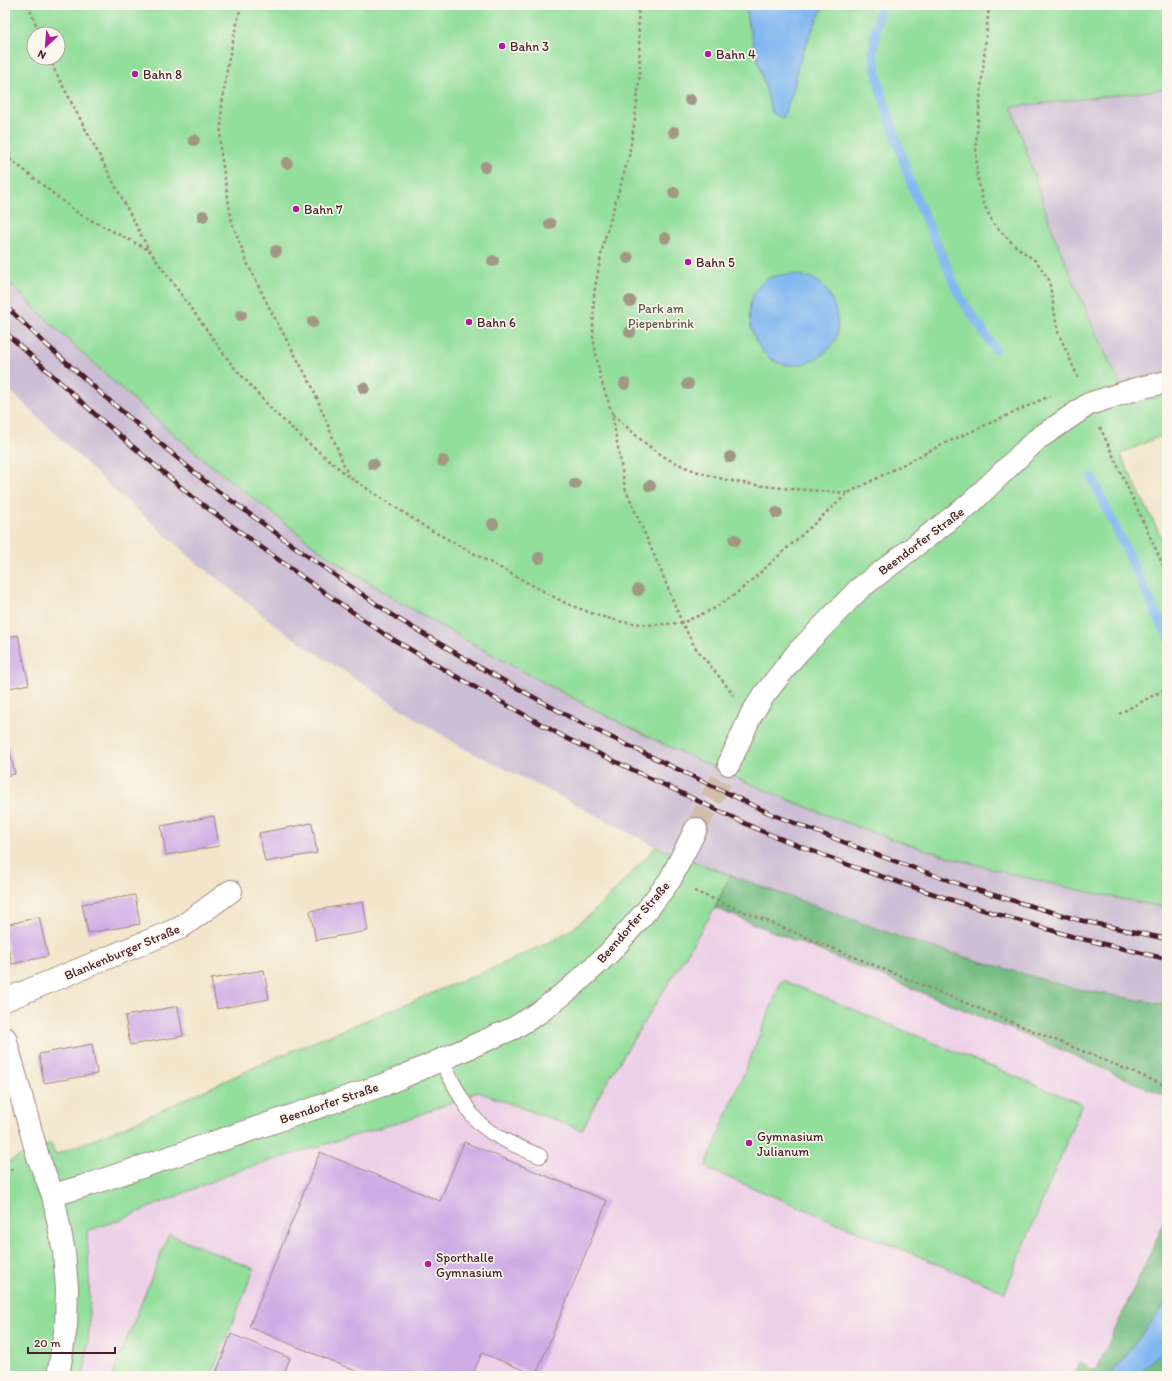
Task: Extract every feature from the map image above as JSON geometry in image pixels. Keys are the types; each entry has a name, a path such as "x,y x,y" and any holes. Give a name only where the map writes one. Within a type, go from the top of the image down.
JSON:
{"street":[{"name":"Beendorfer Straße","path":"729,764 752,716 764,695 797,654 859,589 972,503 1036,440 1089,404 1139,388 1167,382"},
{"name":"Beendorfer Straße","path":"53,1195 98,1182 386,1084 514,1028 540,1012 571,988 610,952 647,910 670,880 696,829"},
{"name":"Blankenburger Straße","path":"5,1000 180,928 232,891"},
{"path":"5,1038 38,1156 53,1195 64,1252 67,1288 66,1326 58,1376"}],"lane":[{"path":"441,1061 473,1115 489,1130 504,1140 540,1156"}],"path":[{"path":"28,5 37,26"},
{"path":"241,5 228,63 222,105 220,148 232,223 249,267 312,386 348,476"},
{"path":"638,5 640,73 635,119 628,156 603,245 594,293 593,337 600,377 612,413 625,488 682,623 695,647 752,716"},
{"path":"989,5 976,142 977,175 983,202 994,223 1014,244 1037,262 1048,280 1058,332 1089,404 1167,574"},
{"path":"53,66 149,250 232,365 275,413 348,476 427,528 565,603 596,616 623,622 650,625 682,623 713,609 751,581 848,493 937,447 1051,396"},
{"path":"5,155 79,214 149,250"},
{"path":"612,413 646,444 670,460 700,472 734,481 780,488 848,493"},
{"path":"1119,714 1167,688"},
{"path":"670,880 1167,1086"}],"shaded area":[{"path":"1167,89 1167,384 1128,400 1088,315 1053,233 1011,107"},
{"path":"5,279 151,415 243,492 342,566 512,666 600,713 691,757 784,798 885,837 995,870 1094,894 1167,908 1167,1005 1072,988 914,942 730,875 656,847 575,804 461,747 283,631 197,563 112,488 5,386"},
{"name":"Gymnasium Julianum","path":"715,908 1055,1047 1167,1097 1167,1129 1163,1136 1167,1138 1167,1216 1096,1371 1079,1364 1073,1376 83,1376 90,1319 87,1231 122,1219 237,1171 406,1120 479,1092 582,1130 602,1090"}],"green space":[{"name":"Park am Piepenbrink","path":"5,5 1167,5 1167,89 1012,107 1053,233 1088,315 1127,400 1167,384 1167,433 1120,454 1167,549 1167,908 1096,894 1025,877 955,859 879,835 757,787 687,755 582,703 444,628 344,567 207,462 172,433 70,342 5,279"},
{"path":"656,847 730,875 715,908 602,1090 582,1130 478,1092 406,1120 237,1171 122,1219 87,1231 89,1322 83,1376 5,1376 5,1163 51,1143 55,1155 131,1124 277,1057 488,970 552,941 575,927 601,905"},
{"path":"730,875 914,942 1072,988 1167,1005 1167,1097 1055,1047 715,908"},
{"path":"782,980 1082,1104 1005,1292 705,1168"},
{"path":"1167,1216 1167,1376 1073,1376 1079,1363 1096,1371"},
{"path":"169,1234 254,1269 211,1376 112,1376"}],"water":[{"path":"747,5 824,5 809,37 798,66 793,92 783,118 772,113 747,19"},
{"path":"794,274 814,279 825,288 833,302 837,319 837,335 827,351 818,358 807,363 792,365 781,364 774,361 762,350 753,333 749,314 753,295 765,280 776,276"},
{"path":"1167,1301 1167,1349 1150,1362 1136,1376 1110,1376"}],"building":[{"path":"18,635 29,684 5,689 5,638"},
{"path":"5,731 15,774 5,776"},
{"path":"214,816 219,846 166,855 161,826"},
{"path":"312,823 317,853 265,862 259,833"},
{"path":"135,895 140,924 88,933 82,904"},
{"path":"363,902 368,931 316,940 310,911"},
{"path":"39,917 48,956 12,964 5,935 5,925"},
{"path":"264,970 269,999 217,1009 211,979"},
{"path":"178,1006 183,1036 130,1045 125,1016"},
{"path":"92,1044 97,1074 44,1083 39,1054"},
{"name":"Sporthalle Gymnasium","path":"464,1142 607,1201 536,1375 482,1353 472,1376 368,1376 249,1327 320,1152 440,1201"},
{"path":"231,1334 290,1358 283,1376 215,1376"}],"waterway":[{"path":"881,5 877,20 873,52 880,89 913,190 960,297 995,349"},
{"path":"1092,478 1167,636"}],"tunnel":[{"path":"696,829 729,764"}],"railway":[{"path":"5,305 40,339 111,402 207,483 395,617 474,664 575,720 769,813 869,852 973,889 1079,920 1167,939"},
{"path":"5,332 98,417 195,499 301,576 384,634 566,738 761,831 862,870 967,905 1074,937 1167,959"}],"place":[{"name":"Bahn 3","path":"502,46"},
{"name":"Bahn 4","path":"708,54"},
{"name":"Bahn 8","path":"135,74"},
{"name":"Bahn 7","path":"296,209"},
{"name":"Bahn 5","path":"688,262"},
{"name":"Bahn 6","path":"469,322"},
{"name":"Gymnasium Julianum","path":"749,1143"},
{"name":"Sporthalle Gymnasium","path":"428,1264"}]}
